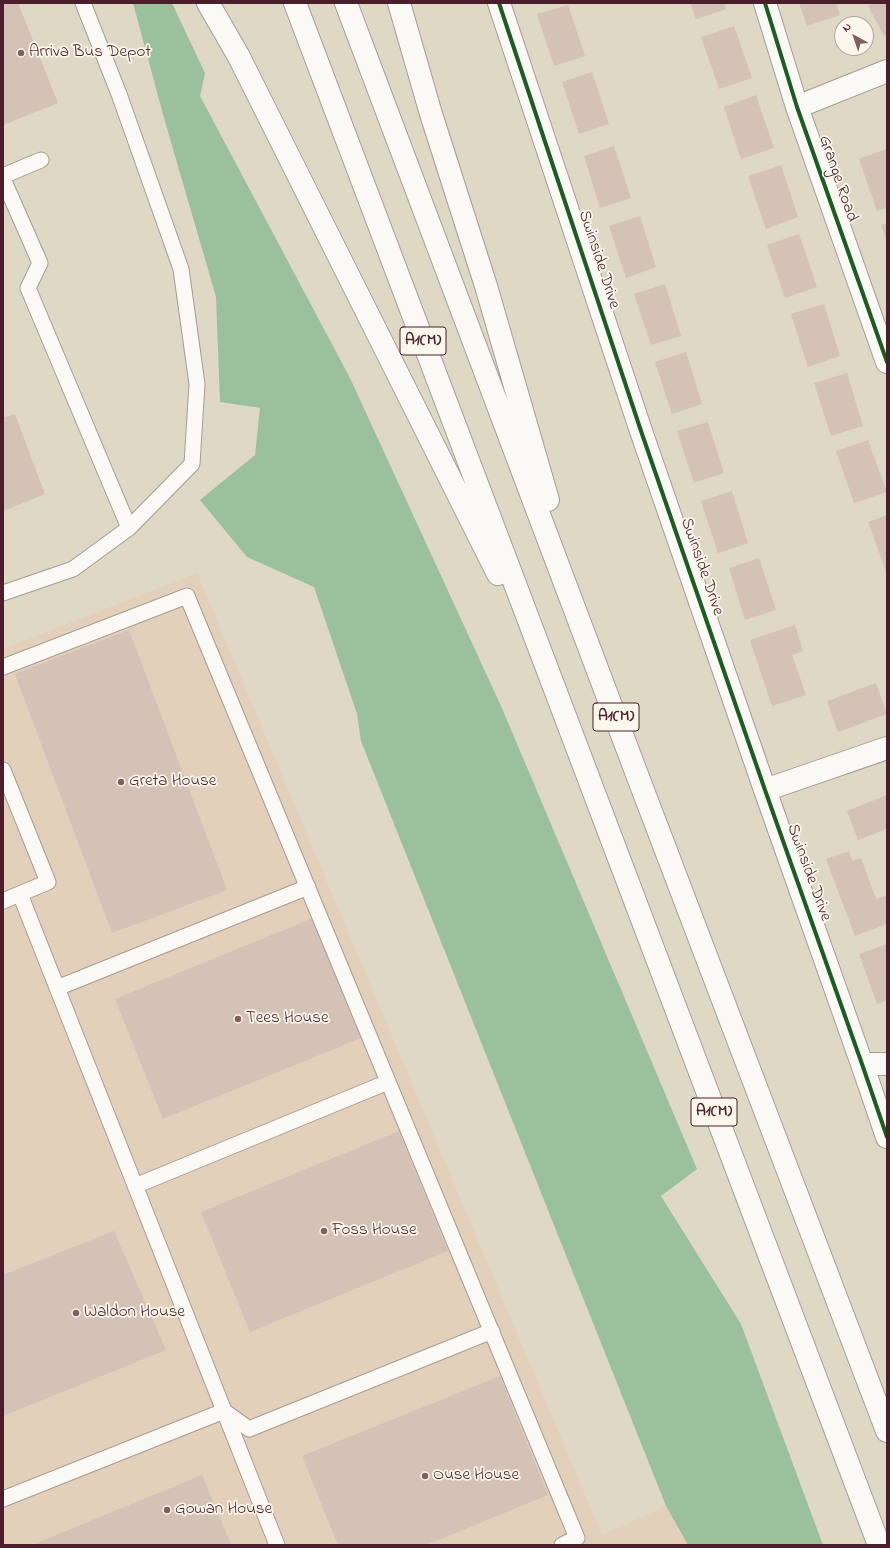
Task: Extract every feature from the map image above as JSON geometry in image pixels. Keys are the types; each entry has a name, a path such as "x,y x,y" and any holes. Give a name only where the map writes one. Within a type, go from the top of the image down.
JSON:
{"main road":[{"path":"208,3 238,55 550,678"},
{"name":"A1(M)","path":"295,3 879,1545"},
{"name":"A1(M)","path":"346,3 887,1431"},
{"path":"399,3 431,114 486,286 595,661"},
{"name":"Swinside Drive","path":"499,3 641,431 887,1137"},
{"name":"Grange Road","path":"765,3 798,107 887,362"},
{"path":"798,107 887,71"},
{"path":"765,790 887,748"},
{"path":"862,1064 887,1064"}],"lane":[{"path":"3,593 73,569 129,528 192,464 197,384 181,269 119,94 83,3"},
{"path":"3,176 41,160"},
{"path":"3,179 40,263 28,288 129,528"},
{"path":"3,667 187,596 577,1538 562,1545"},
{"path":"3,770 48,882 3,901"},
{"path":"57,988 308,887"},
{"path":"20,894 277,1545"},
{"path":"135,1186 388,1082"},
{"path":"224,1412 249,1429 492,1331"},
{"path":"3,1498 224,1412"}],"shaded area":[{"path":"197,573 602,1535 666,1506 688,1545 3,1545 3,649"}],"green space":[{"path":"133,3 172,3 205,73 200,96 350,378 501,706 697,1169 661,1196 741,1324 823,1545 688,1545 666,1506 361,741 357,714 314,587 247,557 200,500 255,455 260,408 220,402 216,297 164,118"}],"building":[{"name":"Arriva Bus Depot","path":"3,3 18,3 58,103 3,125"},
{"path":"690,3 724,3 726,9 696,19"},
{"path":"799,3 836,3 840,15 807,26"},
{"path":"874,3 887,3 887,34 884,36 874,16 868,6"},
{"path":"568,5 585,56 554,66 537,14"},
{"path":"734,26 752,78 719,89 701,37"},
{"path":"592,72 609,124 579,134 562,82"},
{"path":"756,95 774,148 741,159 724,107"},
{"path":"614,146 631,198 600,208 584,156"},
{"path":"887,149 887,208 877,211 859,159"},
{"path":"781,165 798,217 766,229 748,176"},
{"path":"640,216 656,267 626,278 609,226"},
{"path":"887,223 887,242 881,225"},
{"path":"799,234 817,287 785,298 767,245"},
{"path":"665,284 681,336 651,345 634,294"},
{"path":"824,304 840,356 808,367 791,314"},
{"path":"686,352 702,404 672,414 655,362"},
{"path":"847,373 863,426 831,436 814,383"},
{"path":"15,414 45,494 3,511 3,418"},
{"path":"708,422 724,473 694,483 677,431"},
{"path":"868,440 887,492 854,503 836,451"},
{"path":"732,491 748,543 718,553 701,501"},
{"path":"887,515 887,574 868,522"},
{"path":"759,558 776,610 745,620 729,568"},
{"path":"795,625 803,651 792,655 806,695 772,706 750,640"},
{"name":"Greta House","path":"129,630 227,890 112,933 15,674"},
{"path":"876,683 887,714 838,732 827,701"},
{"path":"887,795 887,829 858,840 847,811"},
{"path":"849,851 852,861 861,858 876,899 887,895 887,924 855,936 826,859"},
{"name":"Tees House","path":"313,918 361,1038 163,1119 115,999"},
{"path":"887,944 887,1000 877,1004 859,954"},
{"name":"Foss House","path":"399,1131 448,1251 250,1332 201,1212"},
{"name":"Waldon House","path":"114,1231 166,1350 3,1416 3,1275"},
{"name":"Ouse House","path":"500,1376 548,1495 426,1545 338,1545 302,1456"},
{"name":"Gowan House","path":"202,1475 231,1545 32,1545"}],"cycle path":[{"path":"499,3 641,431 887,1137"},
{"path":"765,3 797,107 887,362"}],"place":[{"name":"Arriva Bus Depot","path":"21,53"},
{"name":"Greta House","path":"121,782"},
{"name":"Tees House","path":"238,1019"},
{"name":"Foss House","path":"324,1231"},
{"name":"Waldon House","path":"76,1313"},
{"name":"Ouse House","path":"425,1476"},
{"name":"Gowan House","path":"167,1510"}]}
